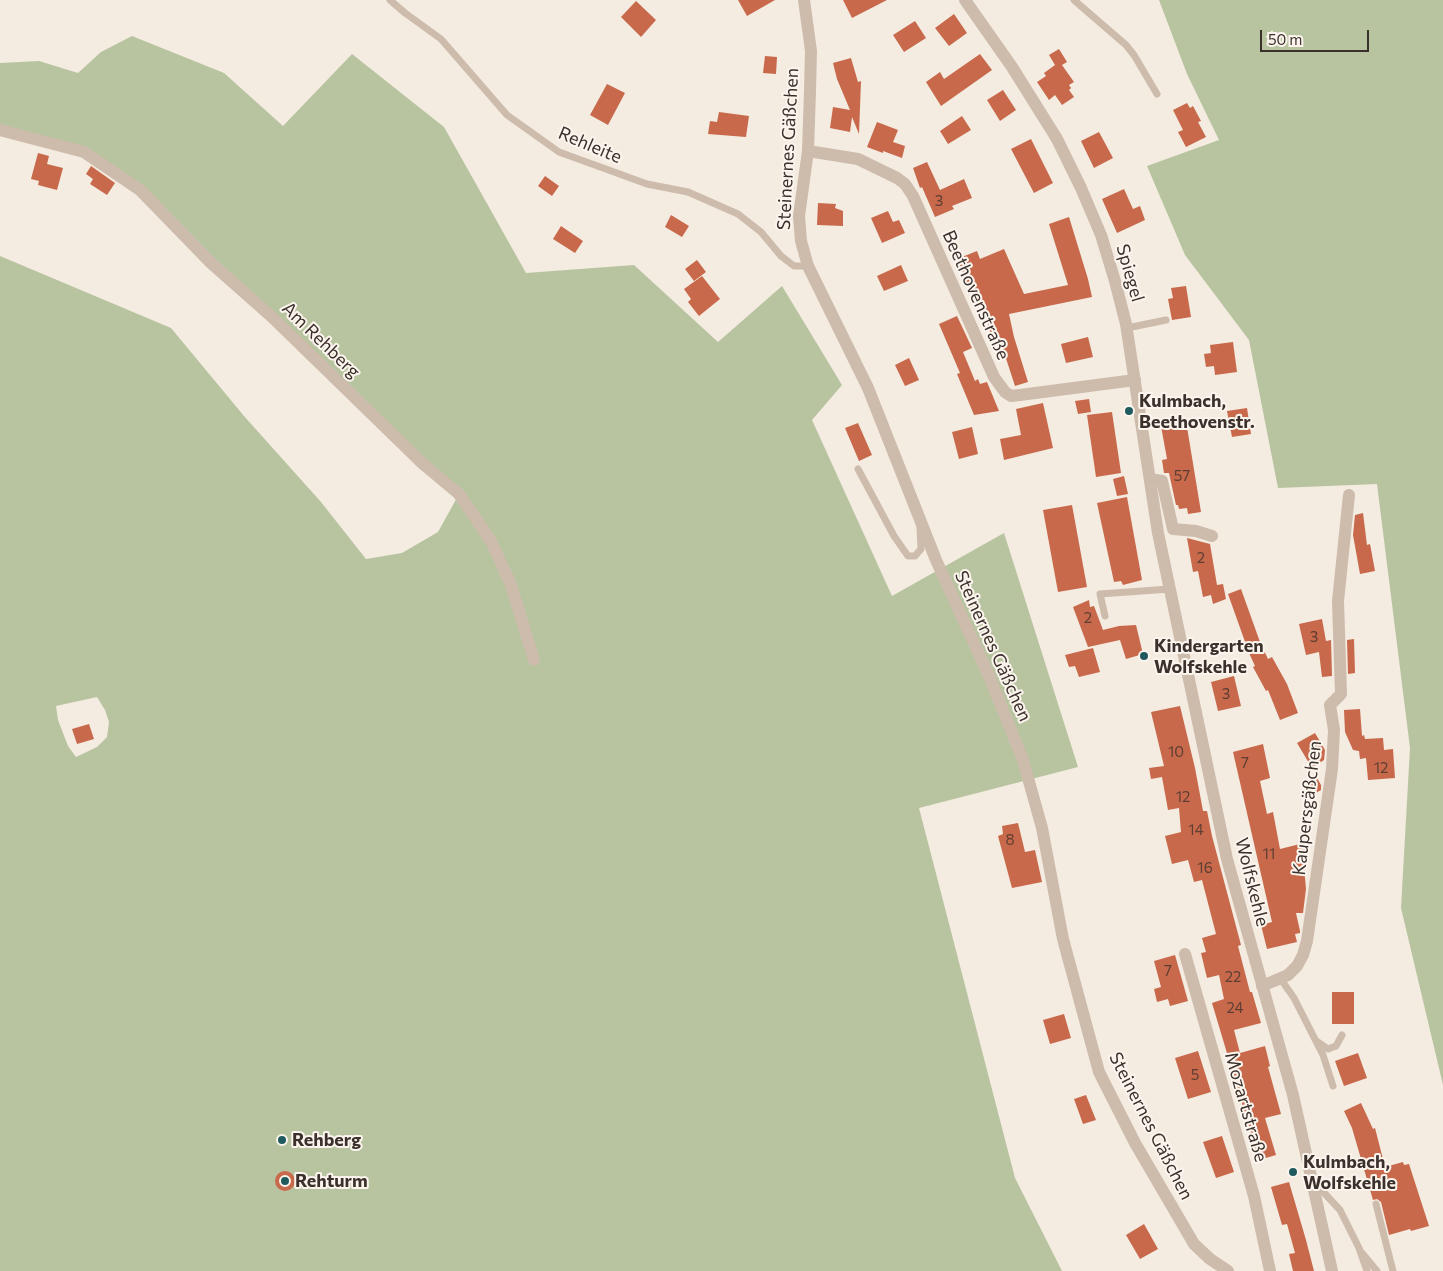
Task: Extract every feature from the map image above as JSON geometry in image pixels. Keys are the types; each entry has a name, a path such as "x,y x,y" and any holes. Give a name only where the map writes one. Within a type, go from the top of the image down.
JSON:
{"street":[{"name":"Spiegel","path":"964,0 1012,67 1057,139 1101,235 1127,328 1158,533 1170,589"},
{"name":"Steinernes Gäßchen","path":"805,6 811,51 808,151 799,216 801,241 808,266 868,388 936,560 989,676 1024,760 1042,828 1063,939 1099,1072 1135,1143 1189,1237 1210,1259 1228,1271"},
{"name":"Am Rehberg","path":"0,130 84,152 140,190 211,264 279,324 423,464 459,494 491,541 511,585 534,660"},
{"name":"Beethovenstraße","path":"808,151 858,159 897,178 905,184 913,196 994,377 1004,392 1011,396 1135,380"},
{"path":"1150,479 1162,481 1173,529 1196,530 1212,536"},
{"name":"Kaupersgäßchen","path":"1262,986 1288,975 1304,955 1332,769 1334,730 1330,705 1341,694 1338,602 1350,496"},
{"name":"Wolfskehle","path":"1170,589 1227,859 1293,1095 1332,1271"},
{"name":"Mozartstraße","path":"1185,954 1254,1196 1270,1271"}],"lane":[{"name":"Rehleite","path":"390,0 441,39 507,115 559,152 647,184 688,192 738,214 761,232 781,256 794,266 808,266"},
{"path":"1074,0 1126,45 1157,94"},
{"path":"1127,328 1166,320"},
{"path":"858,469 894,536 908,556 915,556 921,549 920,519"},
{"path":"1105,616 1100,594 1170,589"},
{"path":"1280,978 1294,998 1315,1038 1323,1055 1333,1086"},
{"path":"1315,1038 1321,1046 1328,1050 1336,1046 1342,1035"},
{"path":"1312,1180 1340,1210 1359,1248 1367,1271"},
{"path":"1376,1204 1393,1271"},
{"path":"1359,1248 1377,1271"}],"green space":[{"path":"1159,0 1443,0 1443,1085 1401,908 1410,748 1377,484 1278,488 1249,340 1185,255 1147,166 1219,140 1187,74"},
{"path":"132,36 224,73 283,126 352,54 444,127 526,273 634,265 718,342 782,286 842,385 812,420 892,596 1004,533 1078,767 919,808 1015,1178 1062,1271 0,1271 0,256 171,328 244,416 321,502 366,559 402,553 438,532 459,494 140,190 84,152 0,130 0,63 39,61 78,73 101,52","holes":["97,697 105,710 109,722 107,737 97,747 76,757 68,746 58,720 56,706"]}],"building":[{"path":"738,0 775,0 747,16"},
{"path":"843,0 887,0 852,18"},
{"path":"636,1 656,20 641,37 621,17"},
{"path":"954,14 967,33 949,46 935,28"},
{"path":"915,21 926,38 904,52 893,35"},
{"path":"1059,49 1067,62 1062,65 1074,82 1069,85 1071,88 1069,90 1074,97 1062,105 1055,95 1049,100 1037,82 1046,76 1044,73 1055,65 1049,55"},
{"path":"980,54 992,70 941,106 926,82 940,72 944,79"},
{"path":"765,56 777,57 776,74 763,73"},
{"path":"851,58 858,82 861,81 859,134 852,117 850,132 830,128 833,107 850,110 837,79 833,63"},
{"path":"607,84 625,93 608,125 590,115"},
{"path":"1003,90 1016,110 1000,121 987,100"},
{"path":"1187,103 1190,108 1193,106 1201,121 1198,122 1206,137 1186,147 1178,132 1183,130 1173,110"},
{"path":"719,112 749,116 746,137 708,134 710,121 717,122"},
{"path":"962,116 971,130 948,144 940,131"},
{"path":"877,122 898,130 893,142 905,146 902,158 867,147"},
{"path":"1099,132 1113,158 1094,168 1081,141"},
{"path":"1031,139 1053,183 1034,193 1011,149"},
{"path":"38,153 49,156 47,164 63,168 57,190 38,185 39,181 31,179"},
{"path":"927,162 940,190 964,179 972,198 952,206 954,209 935,217 922,187 920,188 913,168"},
{"path":"91,166 115,183 107,195 90,184 93,179 86,174"},
{"path":"545,176 559,186 552,196 538,186"},
{"path":"1124,189 1133,209 1140,206 1145,220 1117,233 1102,199"},
{"path":"818,203 836,204 835,208 843,211 843,226 817,225"},
{"path":"888,211 893,222 899,220 905,233 882,243 871,218"},
{"path":"671,215 689,226 682,237 665,227"},
{"path":"1069,217 1092,297 1009,314 1028,382 1015,386 999,337 992,339 980,294 973,297 957,259 977,251 980,259 1004,249 1024,294 1068,285 1049,224"},
{"path":"561,226 583,241 575,253 553,239"},
{"path":"697,260 706,272 694,281 685,269"},
{"path":"901,265 908,281 884,291 877,276"},
{"path":"702,276 720,299 699,316 688,302 691,299 684,289"},
{"path":"1186,286 1191,317 1172,320 1168,299 1173,298 1171,288"},
{"path":"957,316 972,348 963,352 975,381 978,379 980,384 987,382 999,411 974,415 957,374 960,373 939,324"},
{"path":"1088,337 1093,357 1066,363 1061,344"},
{"path":"1233,342 1237,372 1215,375 1214,366 1206,367 1204,354 1211,353 1210,345"},
{"path":"909,358 919,380 905,386 895,365"},
{"path":"1089,399 1091,412 1078,414 1075,401"},
{"path":"1043,403 1053,448 1004,460 1000,439 1021,435 1016,409"},
{"path":"1247,408 1251,434 1232,437 1227,411"},
{"path":"1112,412 1121,473 1096,477 1087,415"},
{"path":"1186,421 1201,512 1188,514 1187,508 1179,509 1178,505 1176,505 1169,473 1164,473 1162,460 1167,459 1161,426"},
{"path":"858,423 872,455 859,461 845,428"},
{"path":"972,427 978,454 959,459 952,432"},
{"path":"1124,476 1128,494 1117,496 1113,479"},
{"path":"1127,497 1142,580 1123,585 1121,581 1114,582 1097,503"},
{"path":"1072,505 1087,587 1058,592 1043,510"},
{"path":"1363,513 1367,545 1370,544 1375,571 1360,574 1353,535 1355,515"},
{"path":"1187,538 1210,544 1217,585 1223,584 1226,599 1213,604 1211,595 1203,597 1198,571 1193,572"},
{"path":"1241,589 1260,642 1268,659 1272,657 1287,684 1298,713 1280,720 1268,690 1266,691 1253,667 1255,666 1228,594"},
{"path":"1089,600 1090,607 1094,606 1103,630 1119,626 1136,625 1143,654 1126,659 1120,640 1088,647 1073,607"},
{"path":"1322,619 1326,641 1331,640 1332,676 1322,677 1319,652 1306,655 1299,624"},
{"path":"1354,639 1355,673 1348,674 1347,640"},
{"path":"1093,648 1100,672 1079,677 1075,666 1069,667 1065,655"},
{"path":"1234,676 1241,706 1218,711 1211,682"},
{"path":"1180,706 1203,811 1207,811 1241,945 1238,946 1250,992 1252,992 1261,1023 1234,1030 1240,1053 1265,1046 1270,1066 1268,1067 1281,1114 1265,1118 1276,1155 1259,1160 1212,1003 1224,999 1219,975 1207,978 1201,953 1206,952 1202,938 1216,934 1202,880 1194,882 1188,860 1172,864 1165,836 1181,832 1179,808 1168,810 1162,777 1151,779 1149,768 1164,766 1151,712"},
{"path":"1360,709 1362,736 1364,735 1365,739 1383,738 1384,750 1393,749 1395,778 1368,780 1366,758 1360,759 1359,751 1353,750 1345,732 1344,710"},
{"path":"89,724 94,739 77,744 72,729"},
{"path":"1315,733 1325,750 1324,760 1312,768 1297,743"},
{"path":"1263,744 1270,778 1260,781 1267,814 1273,812 1280,849 1304,843 1307,855 1303,856 1306,889 1303,913 1296,913 1300,931 1300,933 1295,934 1297,942 1267,949 1261,925 1272,922 1233,752"},
{"path":"1317,778 1321,785 1321,790 1314,794 1307,783"},
{"path":"1018,823 1025,852 1035,850 1042,882 1012,888 998,836 1003,834 1002,826"},
{"path":"1175,955 1188,1001 1170,1006 1168,999 1157,1002 1154,989 1161,987 1154,961"},
{"path":"1332,992 1354,992 1354,1024 1332,1024"},
{"path":"1064,1014 1071,1038 1050,1044 1043,1020"},
{"path":"1198,1051 1211,1092 1188,1099 1175,1058"},
{"path":"1358,1053 1367,1078 1344,1086 1335,1061"},
{"path":"1086,1095 1096,1120 1083,1124 1074,1099"},
{"path":"1361,1103 1373,1129 1375,1128 1385,1167 1403,1162 1404,1165 1409,1164 1429,1226 1389,1235 1381,1202 1377,1199 1373,1200 1352,1128 1344,1111"},
{"path":"1222,1136 1234,1172 1216,1178 1203,1142"},
{"name":"Rehturm","path":"285,1171 292,1174 295,1181 292,1188 285,1191 278,1188 275,1181 278,1174"},
{"path":"1289,1182 1314,1271 1293,1271 1289,1254 1295,1253 1287,1224 1282,1225 1271,1187"},
{"path":"1144,1224 1158,1249 1140,1259 1126,1235"}],"place":[{"name":"Kulmbach, Beethovenstr.","path":"1129,411"},
{"name":"Kindergarten Wolfskehle","path":"1144,656"},
{"name":"Rehberg","path":"282,1140"},
{"name":"Kulmbach, Wolfskehle","path":"1293,1172"},
{"name":"Rehturm","path":"285,1181"}]}
